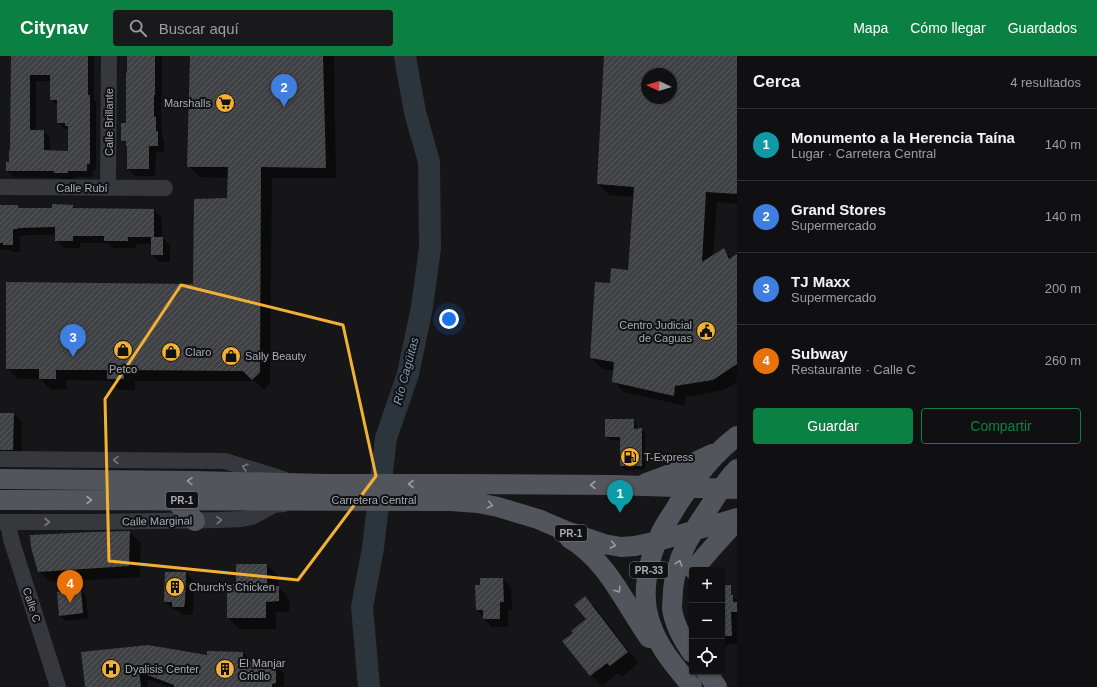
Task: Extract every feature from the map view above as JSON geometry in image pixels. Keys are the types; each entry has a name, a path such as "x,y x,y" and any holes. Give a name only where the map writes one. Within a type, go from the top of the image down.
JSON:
{"main road":[{"path":"688,488 719,451 737,436"},
{"path":"628,486 641,484 678,471 719,451"},
{"path":"729,489 727,480 737,469"},
{"name":"Carretera Central","path":"0,479 295,483 321,495"},
{"name":"Carretera Central","path":"0,500 174,500 451,492 614,485 729,489"},
{"name":"PR-33","path":"688,488 663,529 650,561 646,582 646,599 651,626 667,656 692,687"},
{"name":"PR-33","path":"689,649 677,627 672,609 674,580 679,561 693,531 729,489"},
{"name":"Carretera Central","path":"451,492 478,503 538,519 574,534 604,544 621,547 635,546 658,541 737,519"},
{"path":"174,500 195,521"},
{"path":"538,519 585,548 597,560 620,592 643,630 656,647 667,656"},
{"path":"696,567 737,519"},
{"path":"672,609 683,585 689,577"},
{"path":"708,675 717,687"}],"street":[{"name":"Calle Brillante","path":"108,188 109,56"},
{"name":"Calle Rubí","path":"0,187 164,188"},
{"path":"0,459 225,461 295,483"},
{"name":"Calle Marginal","path":"4,522 195,521 242,519 252,517 274,505 321,495"},
{"name":"Calle C","path":"4,522 11,539 58,687"}],"highlighted area":[{"path":"181,285 343,325 376,476 298,580 109,561 105,399"}],"building":[{"path":"11,56 88,56 88,95 90,95 90,164 87,164 87,171 54,173 54,171 6,171 6,162 9,162","holes":["30,75 50,75 50,100 57,100 57,123 65,123 65,126 68,126 68,151 44,150 44,130 30,130"]},
{"path":"127,56 155,56 154,117 156,117 156,131 158,131 158,146 149,146 149,169 127,169 126,141 121,141 121,123 126,123"},
{"path":"190,56 323,56 326,168 261,167 260,372 252,380 243,371 124,370 124,379 107,379 107,370 56,370 56,379 39,379 39,369 6,369 6,282 193,284 194,199 227,198 228,167 187,167"},
{"path":"604,56 737,56 737,194 706,192 702,262 724,248 729,259 737,254 737,364 713,380 675,386 674,396 612,382 614,362 590,358 595,282 610,283 611,268 628,270 634,187 597,184"},
{"path":"52,204 73,205 73,208 154,209 154,237 163,237 163,255 151,255 151,237 128,237 128,241 104,241 104,236 73,236 73,241 55,241 55,227 13,229 13,245 3,245 3,243 0,243 0,205 18,205 18,208 52,208"},
{"path":"0,413 14,413 13,450 0,450"},
{"path":"605,419 634,419 634,429 642,428 642,466 620,466 620,437 605,437"},
{"path":"130,531 129,566 38,572 31,547 30,535"},
{"path":"236,564 267,564 267,586 279,586 279,601 266,602 266,618 227,618 227,584 236,584"},
{"name":"Church's Chicken","path":"165,572 186,572 184,607 172,607 172,602 164,602"},
{"path":"480,578 503,578 504,602 500,602 500,619 483,619 483,610 476,610 475,585 480,585"},
{"path":"725,585 731,585 733,602 737,602 737,612 731,612 732,636 725,636"},
{"path":"81,589 83,613 59,616 57,592"},
{"path":"585,596 628,652 610,666 607,663 590,676 562,641 573,633 571,631 586,619 574,605"},
{"path":"148,645 207,655 207,651 243,652 243,661 266,660 273,662 273,665 276,665 276,683 272,684 272,687 174,687 174,685 139,672 141,687 85,687 81,652"}],"waterway":[{"name":"Río Cagüitas","path":"369,687 362,607 373,548 386,438 408,374 422,307 430,248 429,162 415,112 405,56"}],"place":[{"name":"Marshalls","path":"225,103"},
{"name":"Grand Stores","path":"284,107"},
{"name":"Centro Judicial de Caguas","path":"706,331"},
{"name":"Petco","path":"123,350"},
{"name":"Claro","path":"171,352"},
{"name":"Sally Beauty","path":"231,356"},
{"name":"TJ Maxx","path":"73,357"},
{"name":"T-Express","path":"630,457"},
{"name":"Monumento a la Herencia Taína","path":"620,513"},
{"name":"Church's Chicken","path":"175,587"},
{"name":"Subway","path":"70,603"},
{"name":"Dyalisis Center","path":"111,669"},
{"name":"El Manjar Criollo","path":"225,669"}]}
